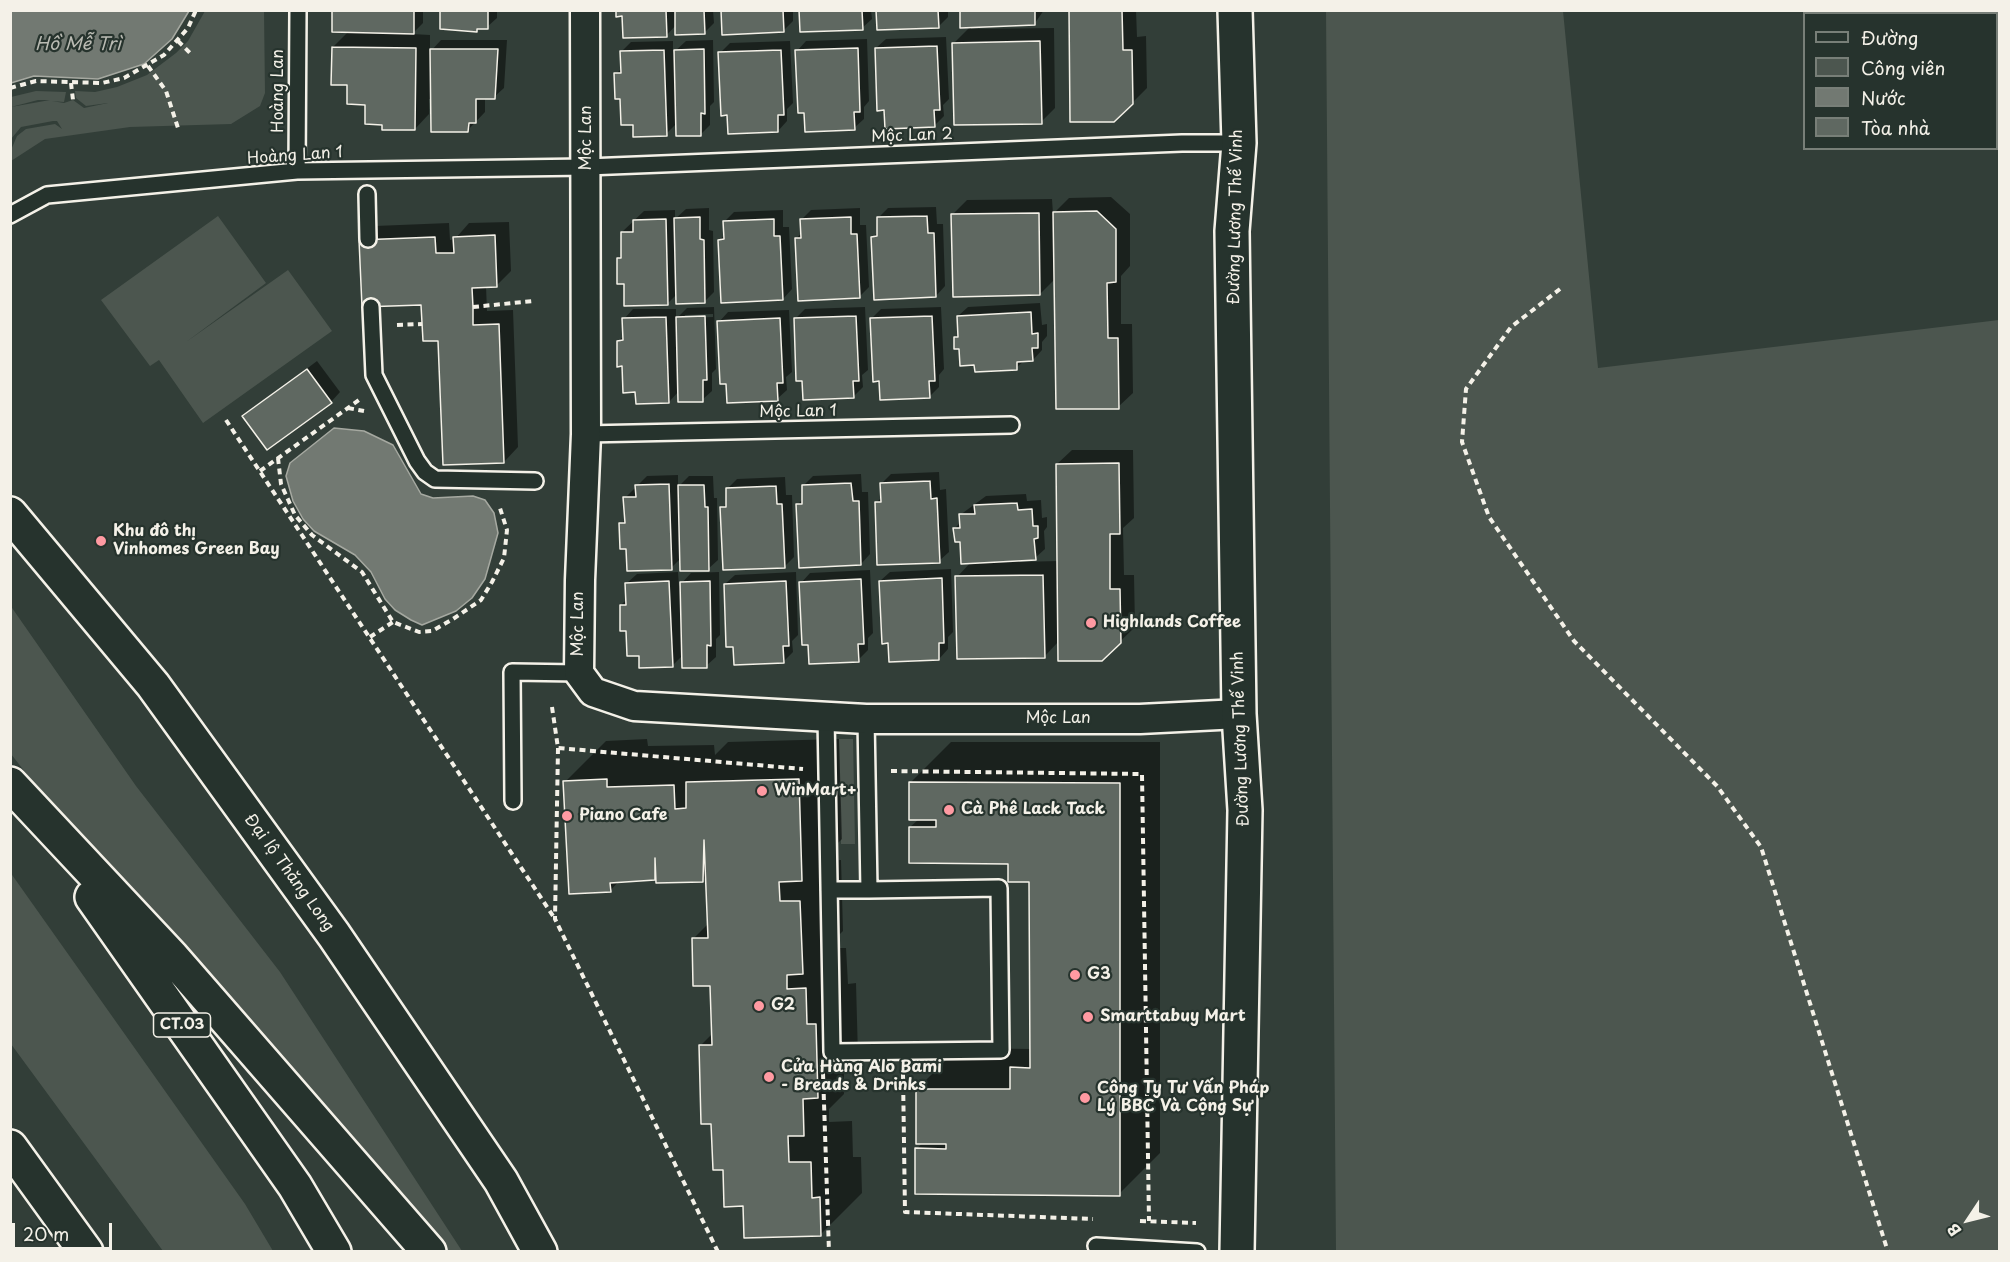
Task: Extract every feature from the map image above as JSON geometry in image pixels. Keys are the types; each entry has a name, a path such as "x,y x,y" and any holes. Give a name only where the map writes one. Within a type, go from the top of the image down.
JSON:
{"main road":[{"name":"Đường Lương Thế Vinh","path":"1235,10 1239,144 1233,231 1239,714 1245,810 1237,1251"},
{"name":"Đại lộ Thăng Long","path":"10,514 153,685 334,935 501,1181 540,1251"},
{"name":"CT.03","path":"18,793 295,1186 334,1251"},
{"path":"18,793 172,957 429,1251"},
{"path":"10,1147 86,1251"},
{"path":"10,1159 45,1210 66,1251"}],"street":[{"name":"Mộc Lan","path":"585,10 586,434 579,673 593,692 634,706 866,719 1140,719 1239,714"}],"lane":[{"name":"Hoàng Lan","path":"297,171 298,10"},
{"name":"Mộc Lan 2","path":"587,167 1182,143 1239,144"},
{"name":"Hoàng Lan 1","path":"10,215 47,195 297,171 587,167"},
{"path":"367,194 369,239"},
{"path":"371,307 374,375 417,461 426,472 435,479 535,481"},
{"name":"Mộc Lan 1","path":"586,434 1011,425"},
{"path":"513,801 512,672 579,673"},
{"path":"826,717 829,890 832,1052 1001,1050 999,888 829,890"},
{"path":"866,719 869,890"},
{"path":"1096,1246 1197,1251"}],"path":[{"path":"10,88 36,81 102,83 124,78 148,66 178,41 196,10"},
{"path":"178,41 191,54"},
{"path":"148,66 166,91 179,131"},
{"path":"71,83 74,100"},
{"path":"1560,289 1511,327 1466,389 1462,442 1489,517 1574,641 1717,786 1761,847 1888,1251"},
{"path":"472,307 533,301"},
{"path":"260,471 366,395"},
{"path":"348,408 372,414"},
{"path":"226,420 555,919 718,1251"},
{"path":"278,458 281,484 295,515 312,535 362,572 393,622 419,632 432,631 481,600 504,558 507,530 499,503 493,497"},
{"path":"370,637 393,622"},
{"path":"552,707 558,748 555,919"},
{"path":"558,748 812,769"},
{"path":"891,771 1142,774 1149,1221"}],"green space":[{"path":"205,11 264,11 265,93 260,106 231,124 130,127 45,139 11,161 11,150 17,136 26,129 55,124 62,129 57,121 21,127 11,139 11,97 36,91 66,92 64,102 52,101 64,103 73,100 84,108 108,103 86,106 76,98 75,91 95,92 117,87 147,75 188,41","holes":["38,100 50,100 11,107"]},
{"path":"1326,11 1563,11 1598,368 1999,320 1999,1251 1336,1251"},
{"path":"218,216 266,283 186,342 288,270 332,331 203,423 159,360 150,366 101,300"},
{"path":"10,605 136,786 280,972 462,1251 439,1251 78,840 11,754"},
{"path":"839,739 853,739 855,844 841,844"},
{"path":"10,872 245,1204 273,1251 163,1251 11,1044"}],"water":[{"name":"Hồ Mễ Trì","path":"10,11 189,11 172,39 144,64 98,79 34,76 11,83"},
{"path":"334,428 364,431 393,445 421,494 433,498 473,496 485,500 494,513 498,533 485,579 472,598 456,611 422,625 411,620 395,610 385,599 371,572 355,555 314,531 303,519 293,501 286,476 290,463"}],"building":[{"path":"332,10 414,10 414,34 332,32"},
{"path":"440,10 488,10 488,29 477,29 477,32 440,29"},
{"path":"616,10 666,10 667,37 623,38 622,16 616,17"},
{"path":"675,10 704,10 705,34 675,35"},
{"path":"721,10 783,10 784,32 722,35"},
{"path":"799,10 862,10 863,30 800,32"},
{"path":"876,10 938,10 939,28 877,30"},
{"path":"960,10 1035,10 1035,25 960,28"},
{"path":"1069,10 1122,10 1123,50 1132,50 1133,104 1114,122 1070,122"},
{"path":"1847,10 2000,10 2000,120 1998,120 1998,12 1847,12"},
{"path":"1040,41 1042,124 954,125 952,43"},
{"path":"937,46 940,110 934,110 935,127 885,129 884,110 877,111 875,48"},
{"path":"332,47 416,48 415,130 382,130 382,125 365,124 365,105 347,104 347,85 331,85"},
{"path":"858,48 860,112 854,112 855,130 805,132 804,113 798,113 795,50"},
{"path":"430,49 498,49 495,99 476,99 476,123 469,123 468,132 431,132"},
{"path":"704,49 705,114 701,113 701,136 676,136 674,50"},
{"path":"664,50 667,136 633,137 633,125 621,125 620,99 615,99 614,73 621,73 620,51"},
{"path":"781,50 784,115 778,115 778,132 728,134 727,115 721,116 718,52"},
{"path":"1097,211 1116,229 1116,282 1107,283 1108,338 1118,338 1119,409 1056,409 1053,212"},
{"path":"1039,213 1040,295 953,297 951,214"},
{"path":"927,216 928,233 934,233 936,297 874,300 871,237 877,236 877,217"},
{"path":"700,217 700,239 704,240 705,303 676,304 674,218"},
{"path":"851,217 851,234 857,234 860,298 798,301 795,238 801,238 800,219"},
{"path":"666,219 668,305 624,306 624,284 617,284 617,258 621,258 621,232 633,232 633,220"},
{"path":"774,219 774,236 780,236 783,300 721,303 718,240 724,239 723,221"},
{"path":"495,235 497,287 472,288 473,325 499,324 504,463 443,465 438,341 423,341 421,305 362,307 359,240 435,237 436,253 454,253 453,237"},
{"path":"1031,312 1032,334 1038,333 1038,348 1032,348 1033,361 1017,362 1017,370 975,372 974,365 960,366 959,349 954,349 954,337 958,337 957,316"},
{"path":"705,316 707,380 703,380 703,402 678,402 676,317"},
{"path":"856,316 859,381 853,381 854,398 803,400 802,381 796,381 794,318"},
{"path":"932,316 935,381 929,381 930,398 880,400 879,381 873,382 870,318"},
{"path":"666,317 669,403 636,404 635,392 623,393 622,366 617,367 617,341 623,340 622,318"},
{"path":"780,318 783,383 777,383 778,401 727,403 726,384 720,384 717,321"},
{"path":"307,369 332,403 267,450 242,416"},
{"path":"1119,463 1120,534 1110,534 1110,589 1120,589 1121,643 1102,661 1058,661 1056,464"},
{"path":"930,481 931,499 937,498 940,563 877,565 875,502 881,502 880,483"},
{"path":"851,483 853,501 859,501 861,565 799,568 796,504 802,504 802,485"},
{"path":"669,484 672,570 627,571 626,549 620,549 619,523 625,523 623,497 636,497 635,485"},
{"path":"678,485 704,485 705,507 708,507 709,571 680,571"},
{"path":"776,486 777,504 782,504 785,568 723,570 720,507 726,507 726,488"},
{"path":"1017,503 1018,510 1032,509 1033,526 1038,526 1038,538 1034,539 1036,560 961,564 960,542 955,542 953,528 960,528 959,514 975,514 974,505"},
{"path":"1043,575 1045,658 957,659 955,576"},
{"path":"942,578 944,643 939,643 939,660 889,662 888,643 882,644 879,581"},
{"path":"861,579 864,644 858,644 859,662 809,664 808,645 802,645 799,582"},
{"path":"669,581 673,667 639,668 639,656 627,656 626,631 620,631 620,605 626,605 625,583"},
{"path":"710,581 711,646 707,645 707,668 682,668 680,582"},
{"path":"786,581 789,646 783,646 784,663 734,665 733,647 726,647 724,584"},
{"name":"G2","path":"607,779 607,787 674,785 675,809 686,808 686,782 799,779 802,881 779,882 780,901 800,901 803,974 787,975 787,989 806,988 807,1024 816,1024 818,1098 803,1099 804,1136 788,1136 789,1162 811,1162 812,1198 820,1197 821,1236 744,1238 743,1206 724,1207 723,1170 713,1170 711,1124 701,1124 699,1045 712,1045 710,986 693,986 692,938 708,938 704,840 703,882 656,883 655,858 655,880 610,883 611,892 569,894 563,781"},
{"name":"G3","path":"909,782 1120,783 1120,1196 915,1194 915,1148 946,1149 946,1144 916,1144 916,1089 1010,1089 1010,1067 1030,1068 1029,882 1008,882 1008,864 909,863 909,827 936,827 936,820 909,820"}],"place":[{"name":"Khu đô thị Vinhomes Green Bay","path":"101,541"},
{"name":"Highlands Coffee","path":"1091,623"},
{"name":"WinMart+","path":"762,791"},
{"name":"Cà Phê Lack Tack","path":"949,810"},
{"name":"Piano Cafe","path":"567,816"},
{"name":"G3","path":"1075,975"},
{"name":"G2","path":"759,1006"},
{"name":"Smarttabuy Mart","path":"1088,1017"},
{"name":"Cửa Hàng Alo Bami - Breads & Drinks","path":"769,1077"},
{"name":"Công Ty Tư Vấn Pháp Lý BBC Và Cộng Sự","path":"1085,1098"}]}
